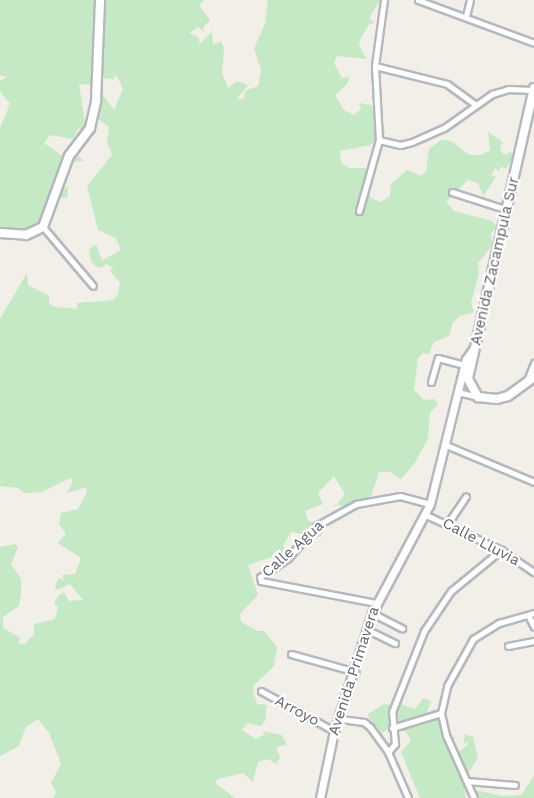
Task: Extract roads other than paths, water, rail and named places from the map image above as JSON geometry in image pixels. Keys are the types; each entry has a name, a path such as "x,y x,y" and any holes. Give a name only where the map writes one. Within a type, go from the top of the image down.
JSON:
{"main road":[{"path":"0,233 26,235 44,227 69,156 92,121 100,0"},
{"name":"Avenida Zacampula Sur","path":"478,397 468,379 534,89"},
{"path":"478,397 501,398 532,379"}],"street":[{"path":"359,211 379,140 375,66 384,0"},
{"path":"418,0 534,43"},
{"path":"466,16 470,0"},
{"path":"375,66 447,84 475,105"},
{"path":"379,140 400,145 417,140 444,128 475,105 501,90 534,89"},
{"path":"452,192 508,210"},
{"path":"44,227 93,286"},
{"name":"Avenida Primavera","path":"320,798 333,731 340,719 356,672 372,613 426,515 446,445 464,365 474,348"},
{"path":"431,382 438,358 464,365"},
{"path":"532,379 526,376 534,363"},
{"path":"458,392 478,397"},
{"path":"446,445 534,482"},
{"name":"Calle Agua","path":"376,603 261,581 261,574 288,558 316,526 356,504 400,496 430,504"},
{"path":"448,523 466,496"},
{"name":"Calle Lluvia","path":"426,515 501,549 534,572"},
{"path":"388,752 395,744 392,728 393,711 402,682 436,611 457,585 501,549"},
{"path":"372,613 402,628"},
{"path":"474,798 446,735 441,713 456,666 472,639 499,623 531,614 534,627"},
{"path":"368,630 395,643"},
{"path":"508,646 534,641"},
{"path":"291,654 356,672"},
{"name":"Arroyo","path":"261,691 333,731"},
{"path":"392,728 441,713"},
{"path":"340,719 367,723 388,752 408,798"},
{"path":"467,781 515,785"}]}
